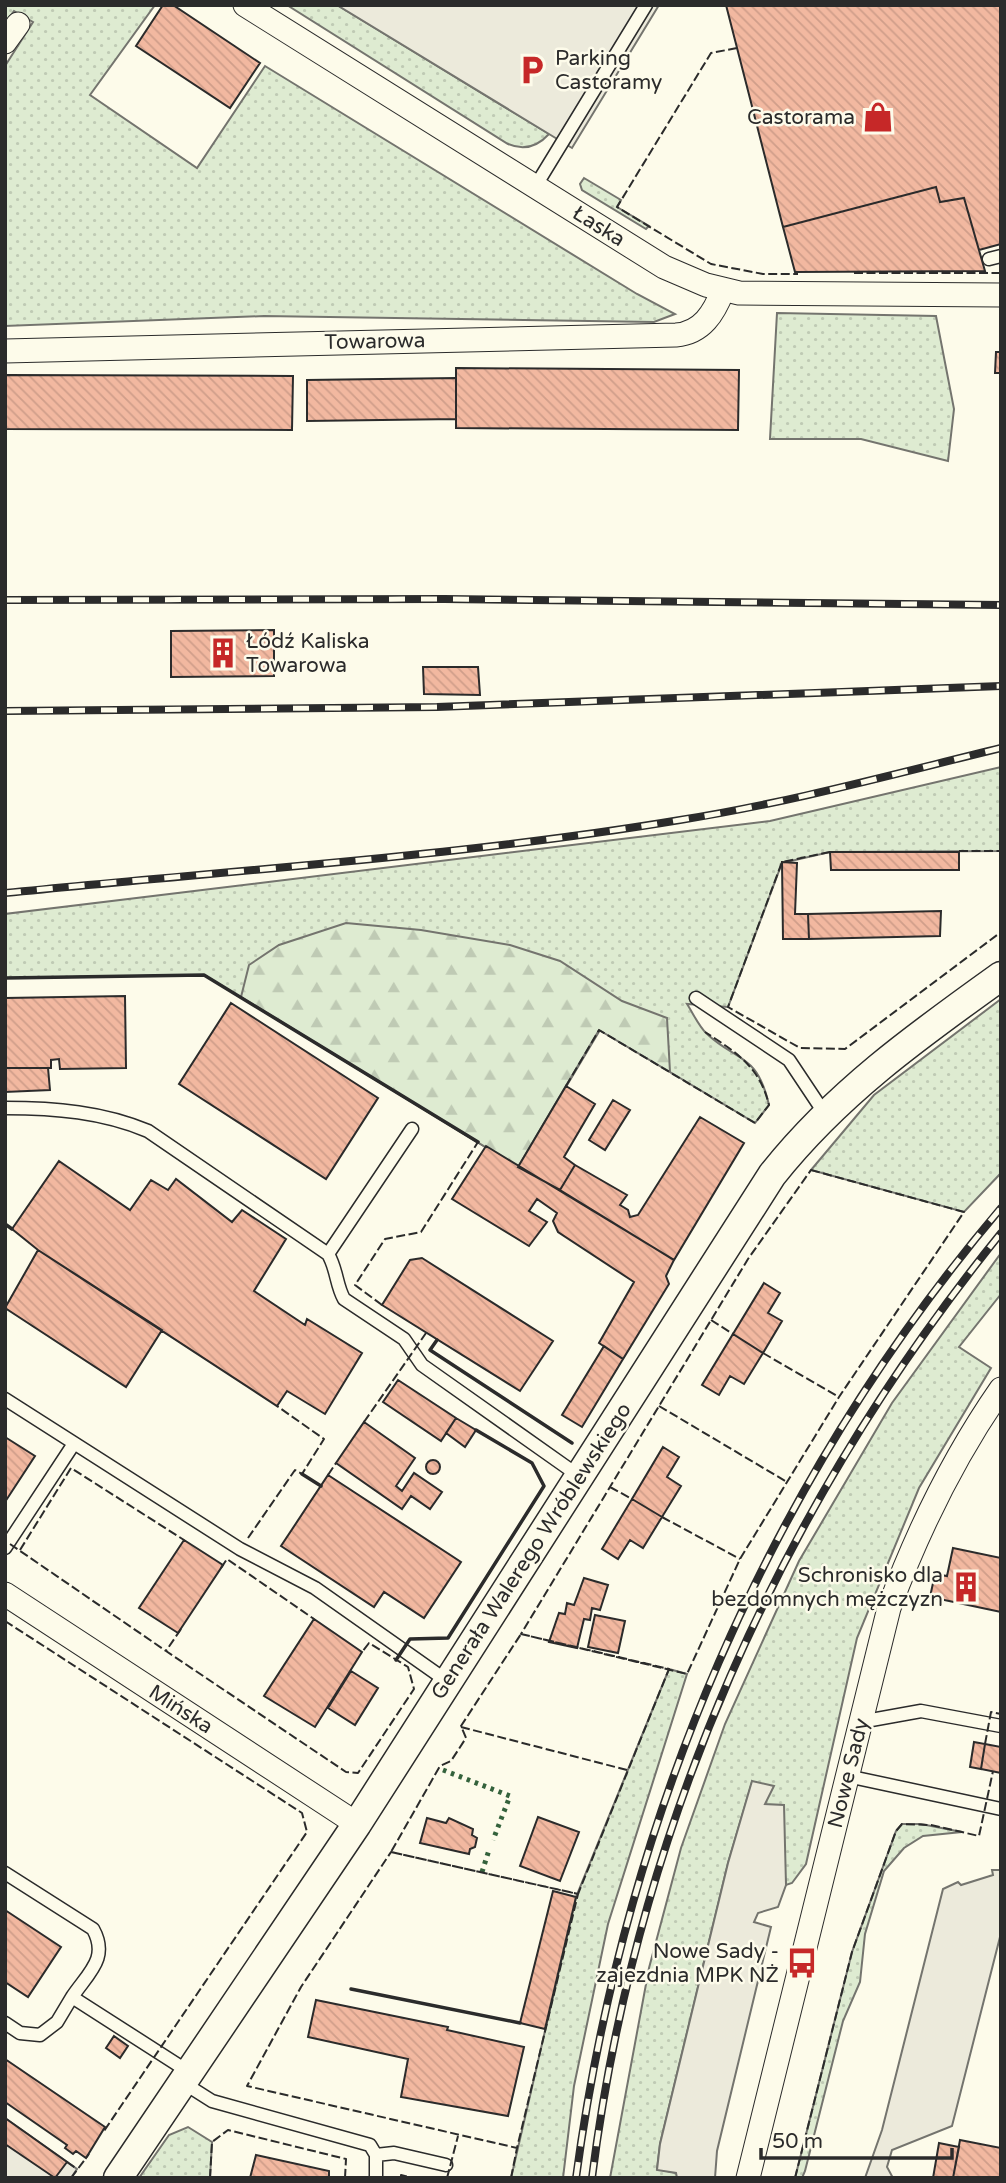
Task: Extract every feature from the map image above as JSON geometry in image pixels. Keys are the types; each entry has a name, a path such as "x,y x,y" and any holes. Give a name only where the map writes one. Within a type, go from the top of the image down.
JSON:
{"street":[{"name":"Łaska","path":"244,5 664,267 723,290 760,295 1001,295"},
{"name":"Towarowa","path":"5,351 682,335 704,324 723,290"},
{"name":"Generała Walerego Wróblewskiego","path":"118,2178 357,1824 746,1212 789,1153 825,1114 887,1059 1001,976"},
{"name":"Nowe Sady","path":"748,2178 889,1608 912,1545 939,1488 1001,1389"},
{"name":"Mińska","path":"5,1594 357,1824"}],"lane":[{"path":"535,187 646,5"},
{"path":"696,998 789,1060 825,1114"},
{"path":"5,1108 52,1108 120,1119 148,1131 328,1254 336,1268 339,1290 344,1299 404,1339 422,1365 579,1475"},
{"path":"328,1254 412,1129"},
{"path":"5,1399 73,1445 240,1549 315,1588 447,1681"},
{"path":"5,1548 73,1445"},
{"path":"860,1722 921,1711 1001,1726"},
{"path":"847,1776 1001,1809"},
{"path":"5,1873 93,1928 100,1942 99,1956 57,2022 40,2035 20,2033 5,2023"},
{"path":"72,1997 186,2077 212,2101 361,2141 370,2146 376,2155 376,2178"},
{"path":"376,2155 394,2153 446,2165"}],"green space":[{"path":"5,5 155,5 90,95 197,168 265,66 637,294 675,314 654,322 264,316 5,326 5,66 33,22 14,11 5,23"},
{"path":"287,5 337,5 549,134 530,146 508,144"},
{"path":"584,178 621,200 617,207 649,226 646,229 582,190 580,184"},
{"path":"777,313 936,316 954,409 948,461 861,439 770,439"},
{"path":"1001,767 1001,851 830,852 782,863 728,1007 687,1004 706,1033 744,1060 758,1075 769,1105 755,1123 600,1030 518,1167 204,975 5,978 5,914 770,821"},
{"path":"346,923 421,930 510,945 560,961 622,1001 667,1018 670,1072 599,1030 518,1167 241,997 249,965 279,945"},
{"path":"1001,999 1001,1173 964,1212 811,1170 874,1095"},
{"path":"1001,1253 1001,1294 959,1347 991,1368 919,1488 857,1638 806,1864 792,1883 786,1885 775,1832 752,1782 728,1863 660,2144 657,2169 677,2173 677,2178 610,2178 649,1968 681,1848 725,1724 799,1561 892,1403"},
{"path":"669,1669 687,1674 608,1924 574,2086 563,2178 511,2178 576,1897"},
{"path":"902,1824 921,1824 962,1832 923,1836 904,1848 884,1871 865,1934 860,1982 843,2021 805,2171 802,2178 795,2178 852,1952 896,1831"},
{"path":"188,2127 212,2142 210,2178 139,2178 169,2135"}],"shaded area":[{"name":"Parking Castoramy","path":"337,5 659,5 572,148"},
{"path":"752,1781 774,1786 765,1804 784,1805 786,1885 778,1907 758,1913 754,1922 771,1927 717,2151 715,2178 677,2178 676,2173 657,2170 660,2144 728,1863"},
{"path":"992,1870 1001,1870 1001,1933 952,2126 892,2150 887,2167 893,2178 865,2178 882,2130 943,1889 958,1882 961,1885 993,1875"},
{"path":"5,2118 77,2169 71,2178 5,2178"}],"building":[{"path":"163,5 173,5 260,63 230,108 136,46"},
{"name":"Castorama","path":"726,5 1001,5 1001,244 979,250 964,198 940,202 936,187 783,227"},
{"path":"936,187 940,202 964,198 985,271 795,272 783,227"},
{"path":"996,352 1001,352 1001,373 995,373"},
{"path":"456,368 739,370 738,430 456,428"},
{"path":"5,375 293,376 292,430 5,429"},
{"path":"456,378 456,419 307,421 307,380"},
{"name":"Łódź Kaliska Towarowa","path":"274,630 274,676 171,677 171,631"},
{"path":"423,667 478,667 480,695 424,694"},
{"path":"830,852 959,852 959,870 831,870"},
{"path":"782,862 797,863 795,914 808,914 809,939 783,939"},
{"path":"941,911 940,936 809,939 808,914"},
{"path":"125,996 126,1068 60,1069 59,1059 51,1060 51,1068 5,1068 5,998"},
{"path":"231,1003 378,1098 326,1179 179,1084"},
{"path":"5,1068 48,1068 50,1090 5,1092"},
{"path":"566,1086 595,1104 564,1157 575,1165 560,1190 518,1167"},
{"path":"613,1100 630,1110 605,1150 589,1140"},
{"path":"700,1117 744,1143 674,1260 560,1190 575,1165 627,1195 620,1205 628,1210 630,1217 638,1215"},
{"path":"486,1146 674,1260 666,1276 669,1284 623,1359 599,1343 634,1282 558,1232 553,1221 557,1213 537,1199 529,1211 547,1222 529,1246 452,1199"},
{"path":"59,1161 130,1210 151,1180 168,1190 176,1179 232,1222 242,1210 286,1239 254,1291 305,1325 307,1319 362,1353 325,1414 287,1391 277,1406 38,1250 12,1229"},
{"path":"38,1250 162,1330 126,1387 5,1308"},
{"path":"422,1258 553,1341 520,1391 382,1305 410,1260"},
{"path":"764,1283 780,1293 768,1313 782,1321 763,1353 733,1334"},
{"path":"733,1334 763,1353 744,1384 730,1376 719,1395 702,1385"},
{"path":"604,1346 623,1359 582,1427 562,1415"},
{"path":"398,1380 456,1418 441,1441 383,1402"},
{"path":"456,1418 476,1430 465,1447 446,1433"},
{"path":"364,1422 415,1458 396,1486 402,1491 414,1473 442,1492 430,1509 411,1496 402,1509 336,1463"},
{"path":"5,1437 35,1456 5,1502"},
{"path":"663,1447 679,1457 667,1477 681,1486 662,1517 632,1499"},
{"path":"430,1460 436,1460 440,1467 436,1474 430,1474 426,1470 426,1464"},
{"path":"328,1475 461,1562 424,1618 384,1592 374,1607 281,1546"},
{"path":"632,1499 662,1517 643,1548 630,1540 618,1559 602,1549"},
{"path":"184,1540 223,1565 178,1633 139,1608"},
{"name":"Schronisko dla bezdomnych mężczyzn","path":"953,1548 1001,1558 1001,1612 930,1597 935,1574 947,1576"},
{"path":"584,1578 608,1585 600,1610 592,1608 590,1620 584,1619 577,1648 549,1642 559,1613 565,1614 567,1603 574,1605"},
{"path":"595,1615 625,1621 618,1653 588,1647"},
{"path":"314,1619 362,1652 315,1727 264,1696"},
{"path":"351,1671 378,1688 355,1725 328,1708"},
{"path":"974,1742 985,1744 981,1769 970,1767"},
{"path":"985,1744 1001,1747 1001,1773 981,1769"},
{"path":"538,1817 579,1832 560,1881 520,1866"},
{"path":"427,1818 446,1823 449,1818 473,1829 472,1835 477,1838 475,1847 470,1849 469,1854 420,1843"},
{"path":"553,1891 576,1897 545,2029 520,2023"},
{"path":"5,1910 61,1947 28,1997 5,1982"},
{"path":"316,2000 448,2027 447,2030 524,2047 508,2116 401,2097 408,2059 308,2037"},
{"path":"114,2036 128,2046 120,2058 106,2048"},
{"path":"5,2059 105,2127 86,2158 76,2151 73,2154 65,2148 67,2145 5,2102"},
{"path":"5,2118 67,2162 55,2178 5,2144"},
{"path":"960,2140 1001,2148 1001,2178 953,2178"},
{"path":"939,2143 959,2147 953,2178 933,2178"},
{"path":"256,2155 329,2171 329,2178 250,2178"}],"railway":[{"path":"5,600 444,599 1001,605"},
{"path":"5,711 437,707 1001,686"},
{"path":"5,893 428,853 596,833 761,805 1001,748"},
{"path":"576,2178 598,2045 630,1914 670,1787 719,1662 776,1542 843,1426 918,1314 1001,1208"},
{"path":"592,2178 613,2048 643,1921 682,1797 730,1677 786,1560 850,1447 922,1338 1001,1233"}],"hedge":[{"path":"443,1770 510,1796 493,1840"},
{"path":"482,1872 489,1850"}],"fence":[{"path":"737,48 711,53 617,207 711,264 763,274 798,274"},
{"path":"854,273 1001,273"},
{"path":"959,851 1001,851"},
{"path":"830,852 782,862 728,1007 800,1048 845,1049 1001,932"},
{"path":"566,1086 599,1030 755,1123 769,1105 760,1080 727,1046 705,1032"},
{"path":"382,1305 355,1285 385,1239 421,1232 478,1142"},
{"path":"811,1170 964,1212 839,1397 740,1559 687,1674 521,1634 748,1259 811,1170"},
{"path":"711,1320 733,1334"},
{"path":"364,1422 426,1333"},
{"path":"763,1353 839,1397"},
{"path":"248,1538 295,1470 302,1474 324,1439 277,1406"},
{"path":"659,1406 787,1482"},
{"path":"328,1475 336,1463"},
{"path":"20,1550 71,1468 184,1540"},
{"path":"610,1487 632,1499"},
{"path":"662,1517 740,1559"},
{"path":"10,1544 166,1651"},
{"path":"221,1568 227,1559 314,1619"},
{"path":"5,1621 302,1813 307,1832 104,2131"},
{"path":"181,1629 166,1651 346,1772 358,1773 414,1689 408,1667 369,1643 362,1652"},
{"path":"521,1634 669,1669 578,1894 391,1852 440,1766 451,1761 466,1738 461,1726 521,1634"},
{"path":"985,1744 991,1712 1001,1714"},
{"path":"461,1727 627,1770"},
{"path":"795,2178 852,1952 896,1831 902,1824 931,1825 979,1836 993,1771"},
{"path":"391,1852 578,1894 517,2148 247,2086 301,1987 391,1852"},
{"path":"210,2178 212,2142 228,2130 346,2159 345,2178"},
{"path":"447,2178 458,2136"},
{"path":"511,2178 517,2148"},
{"path":"71,2178 89,2154"},
{"path":"67,2162 77,2169"},
{"path":"401,2178 401,2175 413,2178"}],"wall":[{"path":"5,978 204,975 478,1142"},
{"path":"5,1224 12,1229"},
{"path":"437,1340 430,1350 572,1443"},
{"path":"396,1660 410,1639 448,1638 544,1486 532,1463 476,1430"},
{"path":"302,1474 321,1486"},
{"path":"351,1989 520,2023"}],"place":[{"name":"Parking Castoramy","path":"532,70"},
{"name":"Castorama","path":"878,117"},
{"name":"Łódź Kaliska Towarowa","path":"223,653"},
{"name":"Schronisko dla bezdomnych mężczyzn","path":"966,1587"},
{"name":"Nowe Sady - zajezdnia MPK NŻ","path":"802,1963"}]}
